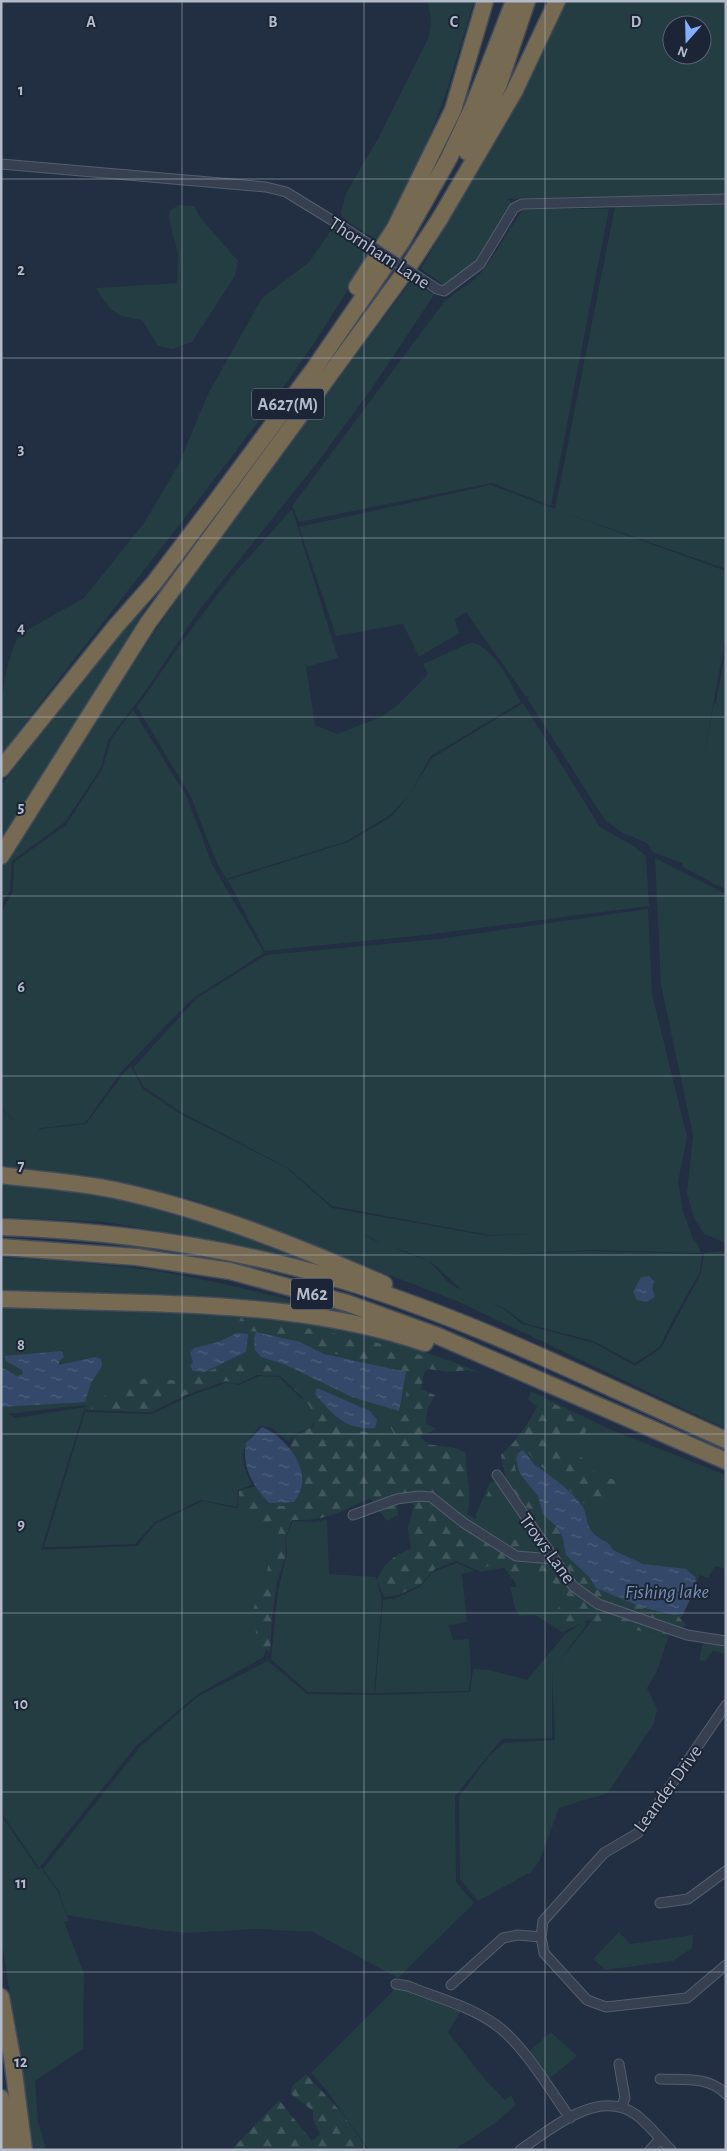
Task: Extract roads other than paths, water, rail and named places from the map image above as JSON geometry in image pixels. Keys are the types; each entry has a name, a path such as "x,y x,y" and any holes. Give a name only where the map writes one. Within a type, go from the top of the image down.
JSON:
{"highway":[{"name":"A627(M)","path":"131,609 149,577 308,364 395,228 453,110 475,41 485,1"},
{"name":"A627(M)","path":"1,769 217,500 297,392 402,241 448,158 473,107 514,1"},
{"name":"A627(M)","path":"407,269 484,118 514,44 527,1"},
{"name":"A627(M)","path":"1,856 148,622 407,269 439,220 514,92 557,1"},
{"name":"M62","path":"1,1175 113,1189 200,1211 317,1256 466,1320 531,1353"},
{"name":"M62","path":"1,1226 90,1231 214,1248 340,1280 408,1303 531,1353 726,1440"},
{"name":"M62","path":"1,1247 76,1250 137,1256 230,1271 347,1303 438,1336 726,1461"},
{"name":"M62","path":"1,1299 246,1308 344,1321 417,1340 606,1409"},
{"path":"1,1997 12,2057 24,2150"},
{"path":"1,2098 9,2150"}],"street":[{"name":"Thornham Lane","path":"1,164 266,187 286,192 437,289 444,291 480,264 514,208 522,204 726,200"},
{"name":"Trows Lane","path":"497,1475 573,1586 598,1604 687,1634 726,1641"},
{"path":"353,1515 396,1499 418,1496 431,1497 464,1523 516,1556 553,1559"},
{"name":"Leander Drive","path":"541,1937 543,1921 604,1853 638,1833 726,1705"},
{"path":"660,1903 688,1899 726,1871"},
{"path":"451,1985 503,1938 518,1934 541,1937 544,1953 587,2000 606,2007 687,1998 726,1966"},
{"path":"396,1984 408,1986 479,2014 497,2026 514,2042 570,2118"},
{"path":"620,2064 625,2098 621,2107"},
{"path":"660,2078 705,2080 725,2090"},
{"path":"520,2150 584,2110 606,2105 621,2107 635,2114 671,2150"},
{"path":"650,2150 660,2139"}],"water":[{"path":"649,1276 654,1281 652,1288 655,1297 646,1302 637,1300 633,1292 641,1277"},
{"path":"256,1332 300,1342 324,1354 406,1372 399,1411 352,1397 286,1365 261,1357 255,1350 254,1338"},
{"path":"237,1333 248,1334 246,1352 204,1372 193,1371 190,1366 193,1362 190,1353 194,1348 218,1342"},
{"path":"62,1351 64,1357 59,1361 59,1365 95,1357 101,1359 102,1366 91,1383 85,1402 1,1407 1,1367 17,1376 23,1374 22,1370 6,1361 4,1356"},
{"path":"317,1388 370,1411 377,1420 375,1428 355,1426 340,1420 315,1394"},
{"path":"262,1427 284,1442 296,1457 300,1466 302,1486 294,1502 269,1503 253,1483 245,1459 246,1443"},
{"name":"Fishing lake","path":"523,1450 535,1465 572,1494 584,1509 590,1530 609,1544 613,1550 643,1564 686,1569 695,1577 697,1585 683,1614 674,1615 641,1607 596,1588 590,1578 566,1555 559,1529 543,1514 538,1496 520,1474 516,1459 518,1453"}]}
